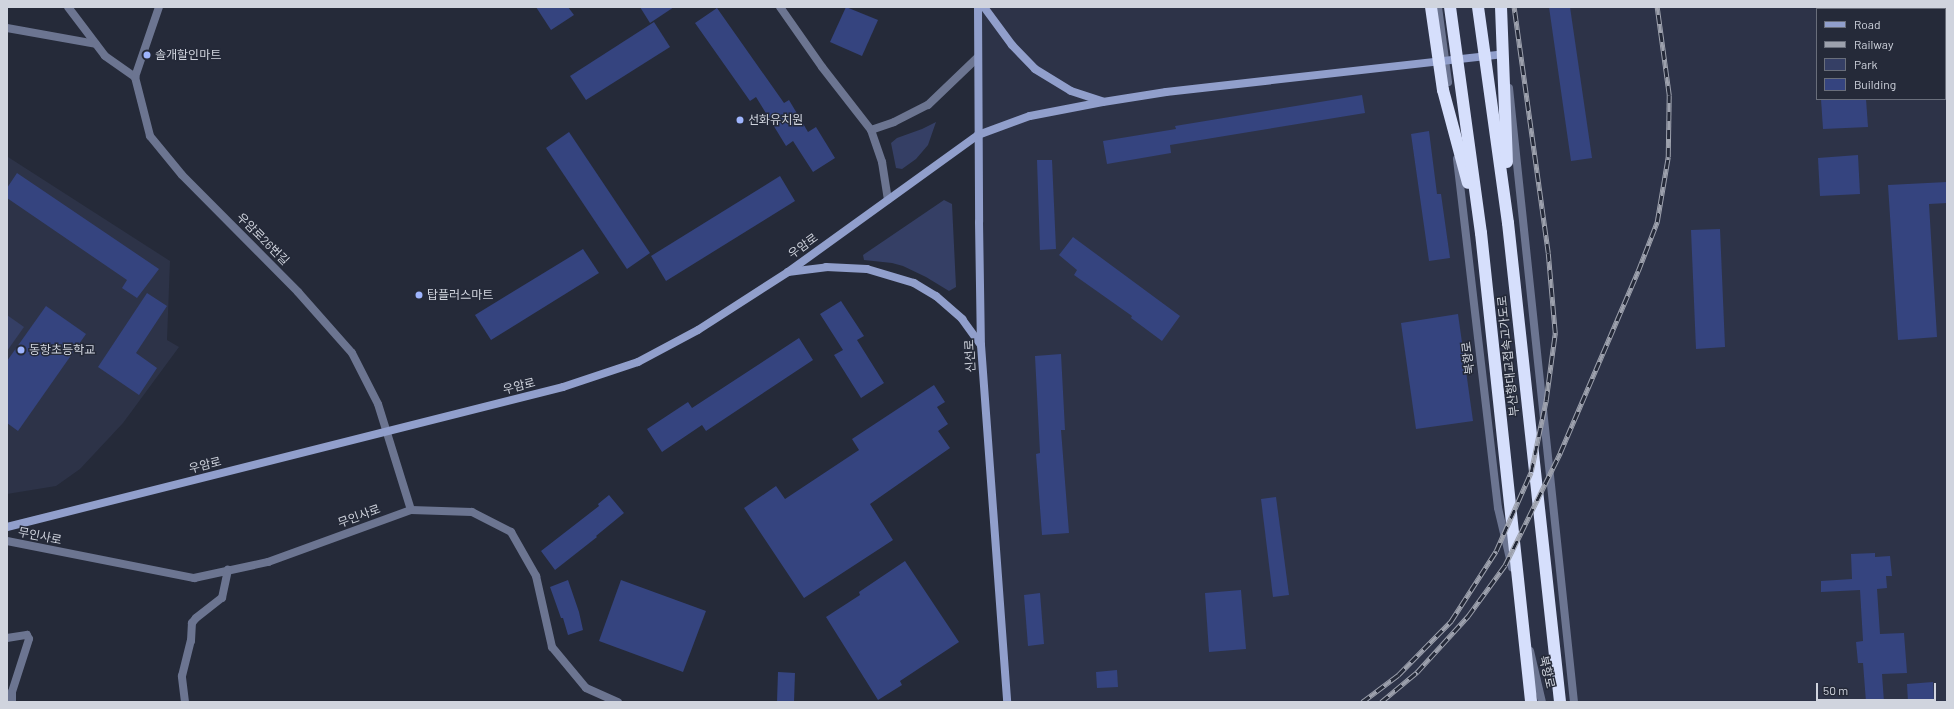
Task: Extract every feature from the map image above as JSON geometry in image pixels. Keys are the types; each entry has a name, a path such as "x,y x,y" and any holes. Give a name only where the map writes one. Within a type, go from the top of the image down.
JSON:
{"highway":[{"path":"1431,7 1443,90 1481,233"},
{"name":"부산항대교접속고가도로","path":"1450,7 1481,233 1531,702"},
{"name":"부산항대교접속고가도로","path":"1478,7 1508,223 1560,702"},
{"path":"1501,7 1508,223"}],"main road":[{"name":"신선로","path":"978,7 978,135 982,345 1007,702"},
{"path":"984,7 1012,45 1035,69 1071,91 1103,102"},
{"name":"우암로","path":"7,527 563,388 638,362 698,330 788,272 978,135 1030,116 1166,92 1504,54"},
{"path":"788,272 826,267 867,269 914,282 936,296 962,319 982,345"}],"street":[{"path":"68,7 105,56 135,77 159,7"},
{"path":"780,7 822,67 871,130 882,162 888,200"},
{"name":"북항로","path":"1438,7 1498,508 1542,702"},
{"name":"북항로","path":"1497,7 1511,100 1574,702"},
{"path":"7,28 96,44"},
{"path":"871,130 894,122 928,105 978,57"},
{"name":"우암로26번길","path":"135,77 150,136 182,175 298,292 352,353 378,404 411,510"},
{"name":"무인사로","path":"7,541 194,578 268,562 411,510 472,512 511,532 536,576 552,647 586,688 618,702"},
{"path":"185,702 182,676 191,641 191,626 196,618 222,598 228,570"},
{"path":"7,638 27,635 28,639 12,692 12,702"}],"shaded area":[{"path":"978,7 1947,7 1947,702 1007,702 981,345"},
{"path":"8,157 170,261 167,340 179,347 123,423 80,469 56,486 7,494"}],"green space":[{"path":"936,122 928,145 916,159 902,169 896,168 891,143 897,138"},
{"path":"944,200 952,204 956,287 949,291 926,277 903,266 892,263 864,260 863,255"},
{"path":"7,315 24,327 7,351"}],"building":[{"path":"536,7 568,7 574,15 551,30"},
{"path":"640,7 674,7 650,23"},
{"path":"846,7 878,20 862,56 830,42"},
{"path":"1549,7 1570,7 1592,158 1571,161"},
{"path":"717,8 784,103 789,100 808,132 816,127 835,158 813,172 793,141 786,146 756,97 750,101 695,23"},
{"path":"654,22 670,47 586,100 570,76"},
{"path":"1362,95 1365,113 1170,145 1171,153 1107,164 1103,141 1176,129 1175,126"},
{"path":"1821,100 1866,100 1868,127 1823,129"},
{"path":"1429,131 1437,194 1441,194 1450,258 1429,261 1411,134"},
{"path":"569,132 650,253 627,269 546,148"},
{"path":"1858,155 1860,194 1820,196 1818,158"},
{"path":"1037,160 1052,160 1056,249 1040,250"},
{"path":"17,173 159,269 137,298 122,288 127,280 7,198 7,188"},
{"path":"780,176 795,201 666,281 651,256"},
{"path":"1947,182 1947,203 1929,204 1937,337 1898,340 1888,185"},
{"path":"1720,229 1725,347 1696,349 1691,230"},
{"path":"1073,237 1180,316 1162,341 1131,318 1132,316 1074,275 1077,270 1059,255"},
{"path":"583,249 599,273 491,340 475,315"},
{"path":"147,293 167,306 136,353 157,368 139,395 98,367"},
{"path":"841,301 864,336 857,340 884,383 861,398 834,355 843,350 820,314"},
{"path":"46,306 86,334 18,431 7,423 7,361"},
{"path":"1458,314 1473,421 1416,429 1401,323"},
{"path":"799,338 813,360 706,431 702,425 662,452 647,429 688,402 692,408"},
{"path":"1061,354 1065,430 1061,430 1069,533 1042,535 1036,454 1040,453 1035,356"},
{"path":"934,385 945,402 937,407 948,424 938,431 950,448 870,504 893,540 804,598 744,508 776,486 785,499 859,450 852,439"},
{"path":"609,495 624,513 596,536 597,537 555,570 541,551 599,506 598,504"},
{"path":"1276,497 1289,595 1273,597 1261,499"},
{"path":"1875,553 1875,557 1890,556 1892,576 1886,576 1887,588 1877,589 1880,634 1904,633 1907,673 1882,674 1884,702 1866,702 1863,663 1858,663 1856,642 1863,641 1860,590 1821,592 1821,581 1852,579 1851,554"},
{"path":"905,561 959,642 900,681 902,685 878,700 826,617 860,595 859,592"},
{"path":"568,580 579,612 583,630 568,635 563,618 561,618 550,587"},
{"path":"621,580 706,611 683,672 599,641"},
{"path":"1241,590 1246,649 1209,652 1205,593"},
{"path":"1040,593 1044,644 1028,646 1024,595"},
{"path":"1117,670 1118,687 1097,688 1096,672"},
{"path":"778,672 795,673 794,702 777,702"},
{"path":"1933,682 1934,702 1908,702 1907,684"}],"railway":[{"path":"1362,702 1398,675 1451,621 1496,551 1531,472 1546,400 1555,333 1548,253 1514,7"},
{"path":"1381,702 1417,672 1468,616 1505,565 1560,453 1638,271 1657,222 1668,157 1669,95 1657,7"}],"place":[{"name":"솔개할인마트","path":"147,55"},
{"name":"선화유치원","path":"740,120"},
{"name":"탑플러스마트","path":"419,295"},
{"name":"동항초등학교","path":"21,350"}]}
